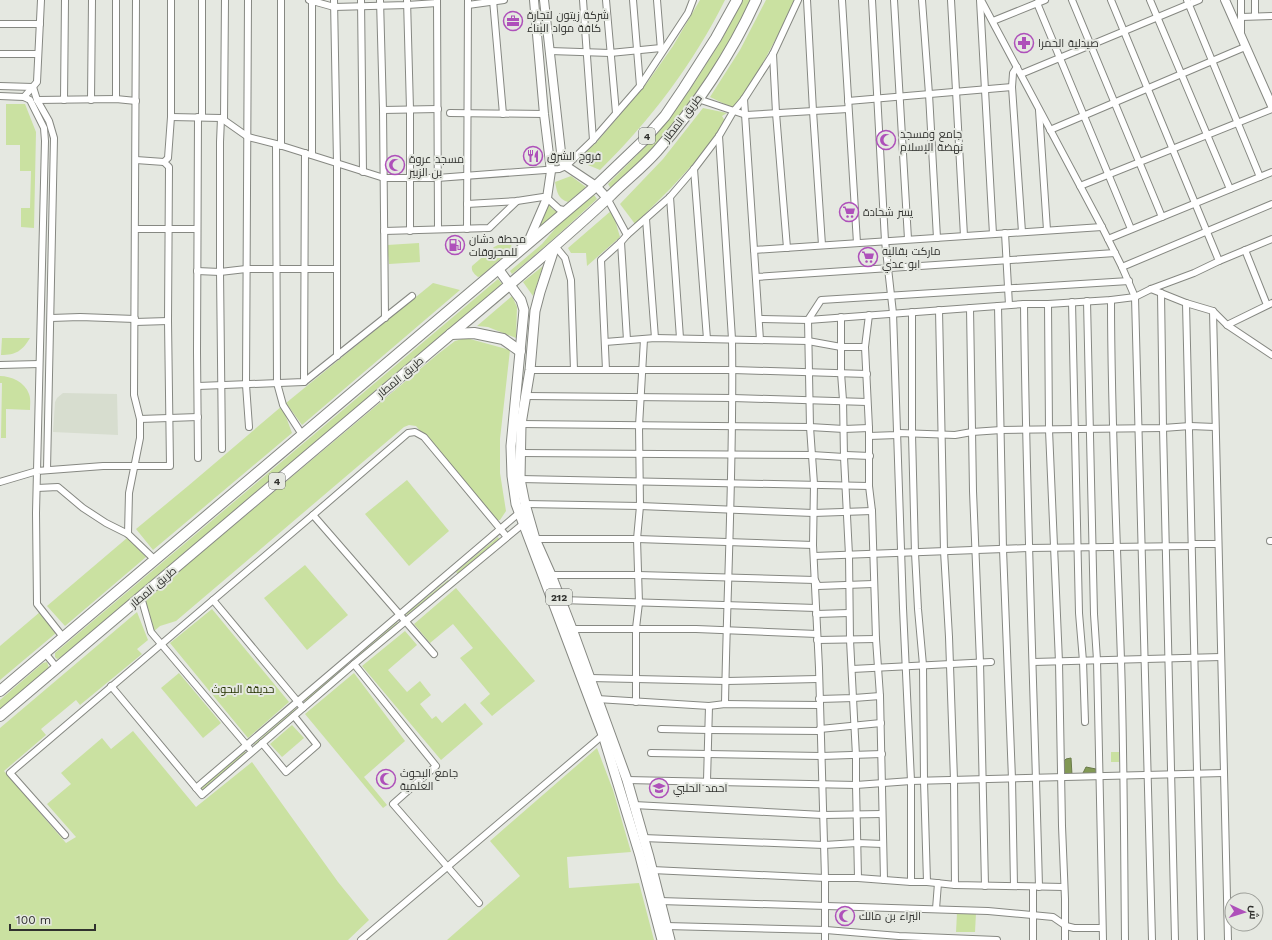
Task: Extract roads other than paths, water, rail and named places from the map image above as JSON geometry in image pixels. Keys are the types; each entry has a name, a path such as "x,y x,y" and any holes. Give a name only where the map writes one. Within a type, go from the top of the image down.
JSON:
{"highway":[{"name":"طريق المطار","path":"0,691 303,436 596,186 643,141 665,116 712,44 737,0"},
{"name":"طريق المطار","path":"0,716 510,285 555,246 656,152 698,99 731,47 756,0"},
{"path":"451,334 474,333 503,339 520,350"}],"main road":[{"path":"527,245 547,198 552,171 544,114 534,0"},
{"path":"544,0 561,154 566,166 596,186 607,198"},
{"path":"1225,0 1272,106"},
{"name":"212","path":"555,246 535,311 530,370 521,424 520,479 525,504 535,539 561,600 627,780 670,940"},
{"path":"498,270 520,300 524,310 535,311"},
{"name":"212","path":"524,310 511,446 512,476 519,513 603,735 640,856 662,940"}],"street":[{"path":"24,96 37,82 41,0"},
{"path":"64,100 65,0"},
{"path":"91,100 92,0"},
{"path":"116,0 116,99"},
{"path":"128,534 129,493 140,438 140,419 134,395 136,0"},
{"path":"0,482 37,471 47,470 103,466 170,466 168,321 169,167 166,160 171,117 171,0"},
{"path":"198,458 197,229 202,0"},
{"path":"222,449 220,142 225,0"},
{"path":"248,0 246,385 249,427"},
{"path":"281,0 276,269 277,383 283,405 303,436"},
{"path":"312,155 311,0 334,3 437,2 438,230"},
{"path":"467,228 468,2 504,0"},
{"path":"583,0 593,140"},
{"path":"606,0 616,113"},
{"path":"633,0 640,86"},
{"path":"658,0 661,55"},
{"path":"687,0 688,13"},
{"path":"171,117 222,119 248,137 312,155 384,178 437,178 552,171 566,166 593,140 640,86 688,13 693,0"},
{"path":"606,370 601,260 670,197 694,169 719,136 733,112 773,54 798,0"},
{"path":"807,0 812,111 822,245"},
{"path":"842,0 857,243"},
{"path":"872,0 885,241 894,314 901,553 911,781 911,882"},
{"path":"894,0 908,240"},
{"path":"922,0 937,238"},
{"path":"951,0 964,236"},
{"path":"981,0 1102,227 1129,281 1135,297 1152,940"},
{"path":"981,0 993,234"},
{"path":"993,21 1045,0"},
{"path":"1072,0 1162,217"},
{"path":"1111,0 1219,260"},
{"path":"1150,0 1230,189"},
{"path":"1021,74 1157,18 1187,2 1199,0"},
{"path":"1241,0 1241,38"},
{"path":"1255,0 1255,16"},
{"path":"493,1 503,114"},
{"path":"1187,2 1260,177"},
{"path":"334,3 337,163 337,356"},
{"path":"361,3 363,172"},
{"path":"380,3 383,110 385,318"},
{"path":"407,3 410,109 410,231"},
{"path":"1037,3 1131,229"},
{"path":"1241,16 1272,16"},
{"path":"0,24 40,24"},
{"path":"1050,130 1245,47"},
{"path":"550,51 610,53 661,48"},
{"path":"0,54 38,54"},
{"path":"773,54 786,248"},
{"path":"1017,67 1013,73 1012,87 1022,232"},
{"path":"0,86 33,87"},
{"path":"33,87 38,100 50,121 54,138 47,470"},
{"path":"848,101 1012,87"},
{"path":"0,96 24,96 30,100 44,128 45,141 37,471 37,604 64,637"},
{"path":"744,98 760,340"},
{"path":"38,100 116,99 136,101"},
{"path":"698,99 733,112 746,115 848,109"},
{"path":"1039,108 1047,230"},
{"path":"383,110 438,109"},
{"path":"1080,186 1272,109"},
{"path":"450,113 544,114"},
{"path":"719,136 733,370 728,631 725,704"},
{"path":"304,382 305,153"},
{"path":"136,160 166,160"},
{"path":"694,169 707,339"},
{"path":"1108,239 1272,172"},
{"path":"468,204 517,201 543,197 547,198 559,209 568,211"},
{"path":"670,197 680,338"},
{"path":"607,198 627,235"},
{"path":"384,231 488,228 517,201"},
{"path":"1122,267 1272,204"},
{"path":"646,219 655,338"},
{"path":"754,250 1102,227"},
{"path":"135,229 197,229"},
{"path":"1005,233 1009,305"},
{"path":"758,319 808,320 1024,304 1111,300 1135,297 1151,288 1194,273 1219,260 1272,239"},
{"path":"621,242 627,340"},
{"path":"555,246 565,258 571,280 574,370"},
{"path":"1227,325 1270,304 1245,250"},
{"path":"756,277 1115,253"},
{"path":"197,271 220,272 246,269 337,269"},
{"path":"825,940 825,878 813,545 814,484 810,427 808,320 821,300 1129,281"},
{"path":"1151,288 1186,303 1213,311 1227,325 1272,355"},
{"path":"1161,293 1165,547 1172,774 1175,940"},
{"path":"198,386 304,382 412,296"},
{"path":"1111,300 1116,547 1124,776 1125,940"},
{"path":"1087,301 1094,614 1098,660 1103,940"},
{"path":"1072,302 1079,548 1079,613 1083,661 1085,722"},
{"path":"1186,303 1201,940"},
{"path":"1024,304 1025,430 1028,548 1034,662 1036,778 1036,887 1033,915 1033,940"},
{"path":"1048,304 1049,430 1059,662 1066,926 1065,940"},
{"path":"998,306 1014,886"},
{"path":"970,308 975,551 980,662 985,886"},
{"path":"939,310 944,552 954,780 955,885"},
{"path":"1213,311 1228,940"},
{"path":"912,312 912,434 915,553 923,665 927,882"},
{"path":"869,315 865,347 870,436 869,486 872,512 873,584 879,667 881,723 884,880"},
{"path":"51,318 80,317 168,321"},
{"path":"841,317 841,373 849,555 850,640 855,725 858,878"},
{"path":"605,342 655,338 680,338 808,341 841,347 865,347"},
{"path":"636,702 636,628 638,603 637,539 640,506 639,426 641,370 644,339"},
{"path":"0,365 39,364"},
{"path":"530,370 733,370 867,374"},
{"path":"526,396 733,398 843,400 867,402"},
{"path":"140,419 198,417"},
{"path":"521,424 810,427 844,429 869,428"},
{"path":"870,436 899,434 955,435 1001,430 1163,428 1190,426 1215,427"},
{"path":"65,835 10,773 408,433 415,432 424,437 507,538"},
{"path":"521,453 812,455 844,457 846,455 870,456"},
{"path":"520,479 846,484 869,486"},
{"path":"37,488 58,487 106,523 128,534 155,560"},
{"path":"525,504 640,506 813,513 872,512"},
{"path":"196,788 519,513"},
{"path":"313,515 434,654"},
{"path":"111,686 202,795 354,664 523,524"},
{"path":"535,539 637,539 813,545"},
{"path":"814,556 1028,548 1165,547 1191,546 1194,544 1218,544"},
{"path":"551,576 638,575 815,580"},
{"path":"815,580 818,586 873,584"},
{"path":"141,597 150,632 252,751"},
{"path":"213,600 303,708"},
{"path":"561,600 728,606 849,613"},
{"path":"572,629 636,628 728,631 850,640 876,639"},
{"path":"45,653 57,668"},
{"path":"1034,662 1221,657"},
{"path":"852,669 906,665 991,662"},
{"path":"354,664 436,766 392,804 479,903"},
{"path":"590,678 726,681 818,679"},
{"path":"597,699 709,706 725,704 819,702 880,696"},
{"path":"706,781 709,706"},
{"path":"262,743 286,772 318,745 294,716"},
{"path":"661,729 820,730 881,723"},
{"path":"361,940 603,735"},
{"path":"651,753 821,756 882,754"},
{"path":"627,780 856,785 911,781 1224,773"},
{"path":"634,805 823,815 882,814"},
{"path":"643,838 824,845 857,843 883,844"},
{"path":"652,870 825,878 858,878 955,885 1064,887"},
{"path":"936,909 938,883"},
{"path":"660,901 936,909 1053,917 1066,926 1074,928 1102,928"},
{"path":"666,926 826,930 899,936 997,940"}],"place":[{"name":"شركة زيتون لتجارة كافة مواد البناء","path":"513,21"},
{"name":"صيدلية الحمرا","path":"1024,43"},
{"name":"جامع ومسجد نهضة الإسلام","path":"886,140"},
{"name":"فروج الشرق","path":"533,156"},
{"name":"مسجد عروة بن الزبير","path":"395,165"},
{"name":"يسر شحادة","path":"849,212"},
{"name":"محطة دشان للمحروقات","path":"455,245"},
{"name":"ماركت بقاليه ابو عدي","path":"868,257"},
{"name":"جامع البحوث العلمية","path":"386,779"},
{"name":"احمد الحلبي","path":"659,788"},
{"name":"البراء بن مالك","path":"845,916"}],"park label":[{"name":"حديقة البحوث","path":"243,689"}]}
